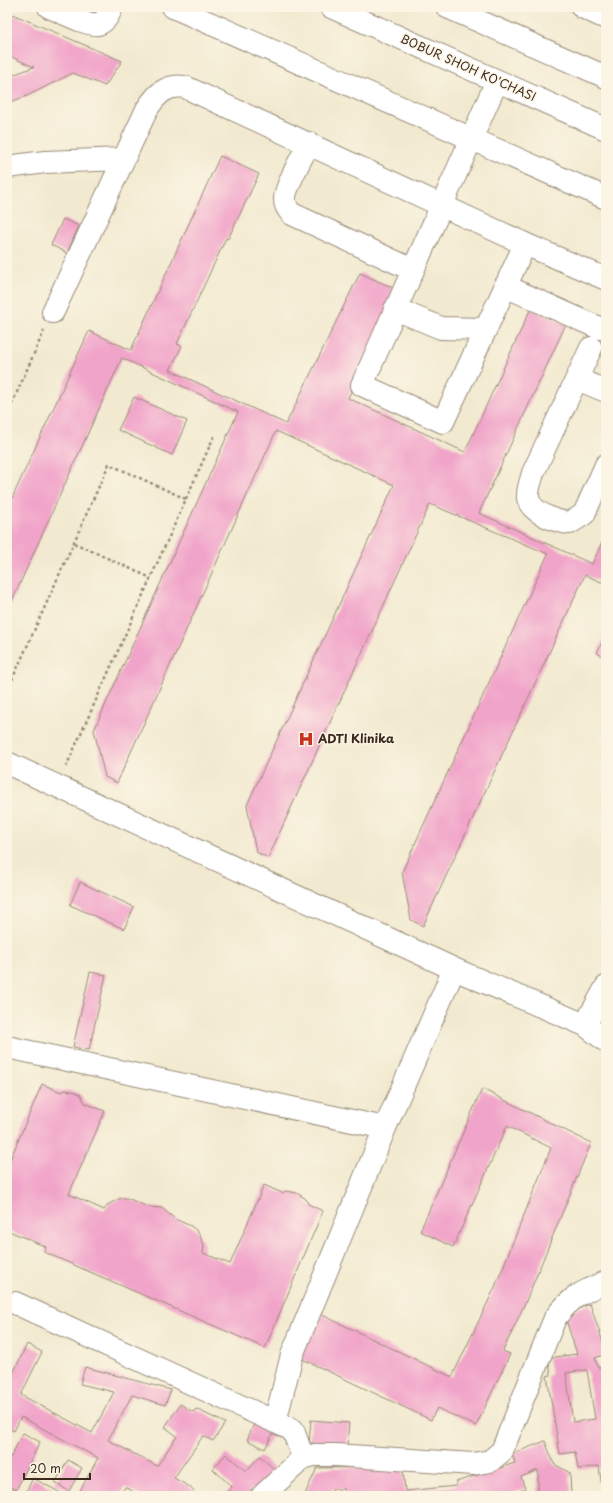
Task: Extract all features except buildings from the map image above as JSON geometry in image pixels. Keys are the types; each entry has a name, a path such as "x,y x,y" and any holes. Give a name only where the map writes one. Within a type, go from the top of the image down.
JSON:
{"main road":[{"path":"49,7 90,23 98,24 106,20 112,7"},
{"path":"173,7 606,198"},
{"name":"BOBUR SHOH KO'CHASI","path":"331,7 606,129"},
{"path":"447,7 476,11 606,77"},
{"path":"582,7 606,18"},
{"path":"497,81 362,385 443,422 525,244"},
{"path":"53,312 150,104 157,94 167,88 176,86 185,87 525,244 606,279"},
{"path":"309,143 287,190 285,200 287,208 292,214 413,270"},
{"path":"7,167 45,162 123,160"},
{"path":"505,286 601,336 577,379 533,473 529,487 528,499 542,514 562,522 570,523 584,514 606,465"},
{"path":"396,309 441,328 486,329"},
{"path":"577,379 606,391"},
{"path":"7,763 454,969 585,1025 606,1041"},
{"path":"275,1422 292,1355 385,1128 454,969"},
{"path":"585,1025 606,987"},
{"path":"7,1047 385,1128"},
{"path":"262,1496 303,1458 314,1455 473,1464 490,1462 502,1451 555,1318 566,1303 583,1292 606,1282"},
{"path":"15,1303 293,1430 303,1458"}],"path":[{"path":"7,415 53,312"},
{"path":"57,786 215,434"},
{"path":"7,691 109,464 186,499"},
{"path":"74,543 151,578"}],"place":[{"name":"ADTI Klinika","path":"306,739"}]}
